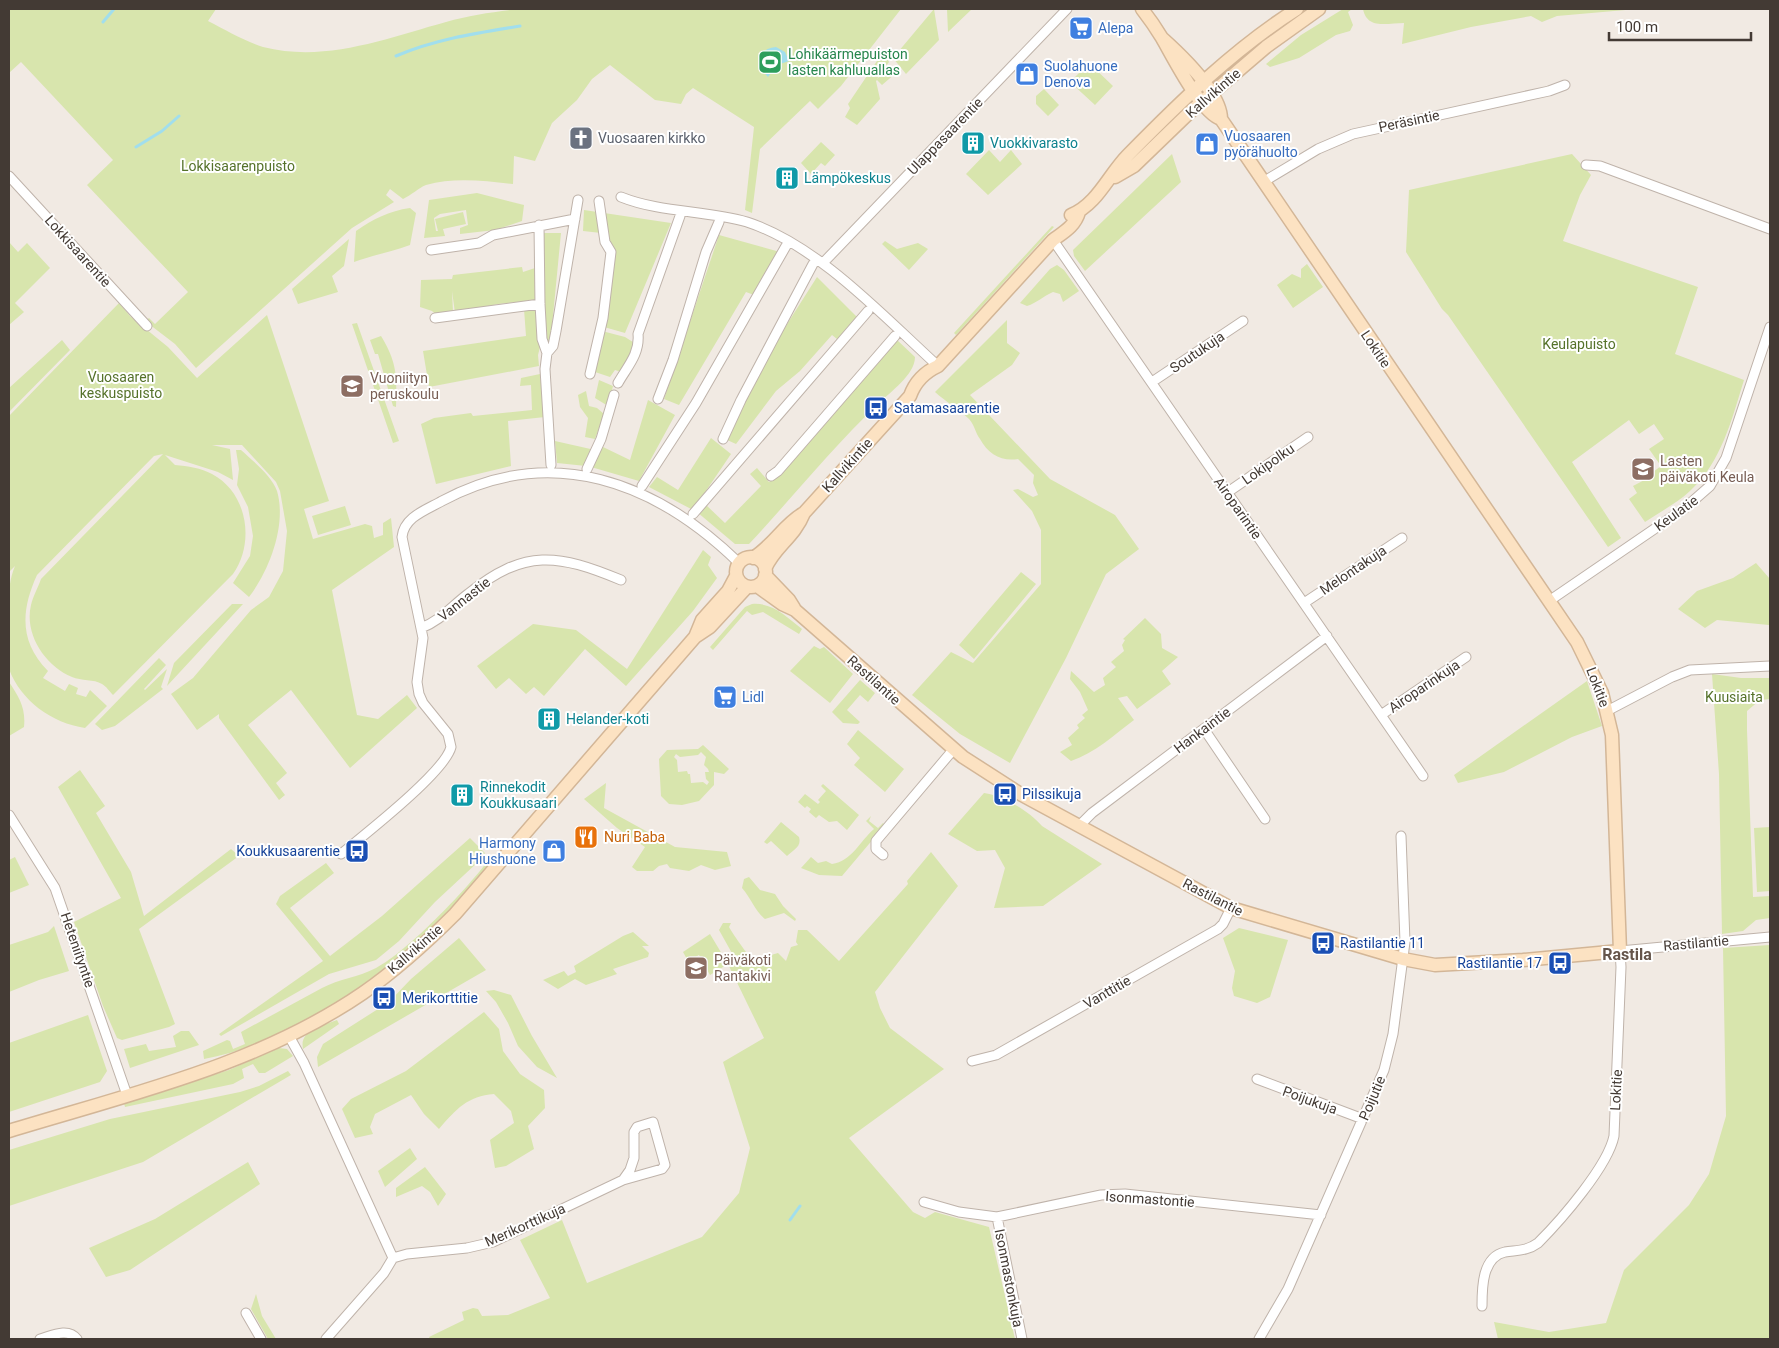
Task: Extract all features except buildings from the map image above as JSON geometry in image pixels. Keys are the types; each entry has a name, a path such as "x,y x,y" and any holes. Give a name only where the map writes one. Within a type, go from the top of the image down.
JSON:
{"main road":[{"name":"Lokitie","path":"1142,9 1162,38 1175,49 1207,98 1215,118 1221,119 1549,601 1589,663 1602,693 1607,711 1614,761 1620,951"},
{"name":"Kallvikintie","path":"765,572 773,555 798,527 804,513 910,396 914,386 929,370 938,366 1053,240 1070,215 1079,212 1110,179 1125,157 1199,86 1259,36 1297,9"},
{"name":"Kallvikintie","path":"1110,179 1134,166 1207,98 1294,25 1319,9"},
{"name":"Kallvikintie","path":"753,558 766,548 791,520 804,513"},
{"path":"746,558 753,558 761,562 765,572 752,586 740,583 738,569 746,558"},
{"name":"Kallvikintie","path":"695,637 702,620 728,591 738,569"},
{"name":"Rastilantie","path":"765,572 795,610"},
{"name":"Kallvikintie","path":"9,1131 227,1062 289,1036 363,992 414,952 452,918 552,805 695,637 710,627 752,586"},
{"name":"Rastilantie","path":"752,586 795,610 954,750 1008,787 1231,908 1403,960 1435,965 1461,965 1620,951"}],"street":[{"name":"Ulappasaarentie","path":"823,263 1067,9"},
{"name":"Peräsintie","path":"1263,182 1318,149 1353,134 1549,91 1565,85"},
{"path":"1586,165 1600,166 1770,229"},
{"name":"Lokkisaarentie","path":"9,176 147,326"},
{"path":"621,197 641,205 714,214 747,222 789,240 823,263 938,366"},
{"path":"547,353 553,346 578,200"},
{"path":"590,374 603,318 611,252 605,242 599,202"},
{"path":"618,383 627,372 639,344 638,334 680,216"},
{"path":"431,250 479,243 493,235 575,219"},
{"path":"658,398 673,360 706,252 719,222"},
{"path":"539,225 540,304 542,339 547,353 545,369 551,465"},
{"name":"Airoparintie","path":"1053,240 1424,776"},
{"path":"642,486 696,404 786,246"},
{"path":"723,439 741,400 813,264"},
{"path":"436,318 540,304"},
{"path":"693,514 868,311"},
{"name":"Soutukuja","path":"1152,382 1242,321"},
{"name":"Keulatie","path":"1549,601 1685,508 1710,486 1726,458 1770,326"},
{"path":"771,476 778,471 895,336"},
{"path":"587,469 601,439 614,395"},
{"name":"Lokipolku","path":"1228,492 1308,437"},
{"path":"341,854 398,807 450,753 451,741 448,734 423,703 417,682 424,644 402,537 405,526 414,516 459,492 484,482 533,472 567,473 623,487 689,520 738,569"},
{"name":"Melontakuja","path":"1304,603 1402,538"},
{"name":"Vannastie","path":"421,628 439,619 487,580 525,562 546,560 572,561 622,580"},
{"name":"Hankaintie","path":"1079,826 1092,813 1327,636"},
{"name":"Airoparinkuja","path":"1381,715 1466,657"},
{"path":"1607,711 1690,670 1770,666"},
{"path":"1204,729 1265,819"},
{"path":"883,855 876,848 876,841 954,750"},
{"name":"Heteniityntie","path":"9,815 57,894 127,1095"},
{"name":"Poijutie","path":"1259,1339 1288,1289 1375,1094 1389,1054 1403,960 1405,923 1401,836"},
{"name":"Vanttitie","path":"972,1061 1004,1051 1218,929 1223,924 1231,908"},
{"name":"Rastilantie","path":"1620,951 1770,937"},
{"name":"Lokitie","path":"1482,1306 1484,1275 1493,1260 1502,1253 1525,1250 1538,1243 1597,1173 1610,1150 1614,1136 1621,967 1620,951"},
{"path":"289,1036 304,1063 393,1258 384,1273 326,1339"},
{"name":"Poijukuja","path":"1257,1079 1363,1119"},
{"name":"Merikorttikuja","path":"393,1258 406,1254 467,1248 493,1242 623,1180 664,1167 653,1122 637,1127 634,1132 634,1158 630,1170 623,1180"},
{"name":"Isonmastontie","path":"924,1202 959,1212 997,1217 1113,1194 1320,1215"},
{"name":"Isonmastonkuja","path":"997,1217 1022,1339"},
{"path":"246,1313 261,1339"},
{"path":"40,1339 65,1332 77,1339"}],"green space":[{"name":"Lokkisaarenpuisto","path":"9,9 216,9 208,21 242,39 263,47 310,52 356,46 464,17 518,9 901,9 841,86 818,109 810,101 760,149 752,213 745,210 754,127 693,88 686,94 681,104 655,100 610,65 592,79 577,100 552,123 535,161 514,156 513,184 470,180 447,181 426,185 403,199 390,189 386,195 394,202 352,228 196,368 175,344 145,321 149,318 155,324 188,292 87,185 113,160 21,62 9,73"},
{"path":"934,9 939,40 906,74 893,58"},
{"path":"947,9 972,9 948,32"},
{"path":"1343,9 1352,9 1348,12 1353,25 1350,31 1336,35 1299,58 1270,67 1266,64 1301,35"},
{"path":"1363,9 1637,9 1557,16 1542,22 1531,16 1471,27 1402,44 1404,23 1374,23 1365,16"},
{"path":"885,54 889,62 877,79 890,67 896,73 882,85 876,81 880,99 857,125 845,117 850,108 848,104 877,61"},
{"path":"1089,63 1113,86 1095,105 1070,82"},
{"path":"1044,89 1059,105 1048,116 1036,104 1036,96"},
{"path":"821,142 835,155 825,166 821,163 811,174 801,163"},
{"path":"989,150 1000,162 1011,150 1022,164 988,195 966,174"},
{"path":"1172,154 1181,182 1085,271 1074,256 1073,250"},
{"name":"Keulapuisto","path":"1572,154 1591,175 1580,195 1563,241 1698,287 1675,354 1744,380 1718,454 1701,480 1685,495 1645,522 1629,499 1637,493 1633,486 1650,477 1649,475 1661,466 1649,449 1664,439 1654,424 1639,434 1629,420 1572,462 1621,538 1608,547 1442,309 1406,252 1409,190"},
{"path":"477,193 524,205 522,221 495,230 460,234 460,228 468,225 466,210 440,214 434,218 436,231 438,231 435,219 463,212 466,224 443,229 445,236 424,238 429,200"},
{"path":"410,208 416,213 410,245 354,262 356,231 382,216"},
{"path":"584,210 671,223 625,333 604,327 614,266 614,247 602,242 601,233 583,231"},
{"path":"1052,226 1054,227 956,335 954,333"},
{"path":"543,233 561,233 550,347 546,343"},
{"path":"719,235 780,252 754,295 746,292 679,405 664,399"},
{"path":"349,239 344,266 332,276 338,292 298,304 292,289"},
{"path":"885,241 897,249 918,243 928,249 909,270 882,244"},
{"path":"9,242 18,252 27,243 50,268 15,303 24,312 9,325"},
{"path":"1307,264 1323,287 1293,308 1277,285 1292,274 1301,278 1301,269"},
{"path":"1057,265 1064,270 1079,291 1063,302 1060,294 1053,292 1027,306 1020,303 1050,269"},
{"path":"522,267 523,272 535,268 535,300 498,304 455,313 452,291 453,312 438,316 432,311 420,307 421,280 452,279 453,275"},
{"path":"817,277 858,318 837,339 832,335 800,371 776,391 736,444 725,439 775,343"},
{"name":"Vuosaaren keskuspuisto","path":"119,303 130,316 168,347 197,378 267,315 329,501 304,509 313,539 365,524 372,526 374,538 383,535 383,523 391,518 394,547 332,590 357,715 378,719 407,695 417,708 350,768 291,690 248,725 287,773 276,783 285,795 279,800 219,718 219,714 197,730 171,694 193,678 251,610 269,597 283,571 287,531 280,491 276,482 242,445 212,445 230,449 233,480 218,472 165,455 175,465 203,470 212,474 224,482 234,493 244,519 246,534 244,548 240,562 233,574 113,695 99,682 72,677 62,672 45,657 34,638 31,627 31,605 41,579 163,454 154,456 37,575 28,601 26,625 32,649 48,671 43,678 65,691 69,684 78,688 76,694 86,697 90,690 107,706 85,728 61,721 39,709 21,691 9,669 7,653 9,594 15,566 9,572 9,416"},
{"path":"537,308 541,343 538,355 539,366 429,387 423,351 526,336 524,309"},
{"path":"1007,320 1007,343 1020,353 1012,365 970,395 1050,479 1115,515 1139,549 1106,574 1066,658 1010,763 960,734 912,695 951,652 973,663 1041,584 1041,530 1032,511 1013,490 1018,489 1033,497 1038,495 1033,483 1034,475 1018,459 1001,458 991,453 983,444 969,419 935,392"},
{"path":"357,323 399,441 393,443 352,324"},
{"path":"602,331 625,337 636,344 624,373 615,370 610,377 595,372"},
{"path":"381,336 395,370 396,407 393,406 378,354 375,354 370,340"},
{"path":"896,339 915,357 914,364 906,377 844,438 749,544 735,544 697,512 705,504 725,523 761,486 750,474 757,468 769,482 777,477"},
{"path":"62,340 70,350 9,412 9,388"},
{"path":"540,374 545,417 508,421 511,466 436,484 421,424 434,418 471,413 473,416 532,410 531,385 520,386 521,378"},
{"path":"599,380 613,386 608,406 595,398"},
{"path":"586,391 589,406 597,408 604,414 595,439 585,437 588,418 580,407 578,395"},
{"path":"648,400 675,415 639,481 591,467 603,447 630,460"},
{"path":"711,438 731,454 693,510 649,487 657,477 678,490"},
{"path":"555,441 595,450 586,466 557,463"},
{"path":"236,450 241,450 267,474 275,485 279,504 280,518 274,547 263,574 249,597 233,583 250,556 253,536 248,507 237,485 239,469"},
{"path":"345,506 351,525 318,535 312,516"},
{"path":"703,550 711,557 708,565 717,578 693,611 626,686 585,649 544,696 534,687 526,694 509,678 496,689 477,666 533,624 576,630 627,669"},
{"path":"1756,563 1770,579 1769,625 1717,620 1705,628 1678,609 1697,591 1733,578"},
{"path":"1021,572 1036,584 974,659 959,645"},
{"path":"232,604 243,604 167,686 174,663"},
{"path":"752,604 766,605 773,608 802,629 799,634 763,612 752,615 747,611 713,650 710,647 745,607"},
{"path":"1145,618 1161,634 1162,648 1178,657 1162,671 1171,684 1137,709 1127,696 1118,698 1134,720 1096,748 1071,761 1060,752 1072,745 1068,738 1079,728 1077,725 1085,718 1082,715 1088,710 1080,692 1070,679 1071,671 1094,692 1105,685 1103,678 1116,667 1111,662 1124,651 1122,645 1125,640 1123,639"},
{"path":"814,646 820,649 824,647 853,674 830,703 790,671"},
{"path":"159,658 166,665 144,689 167,669 161,687 163,689 115,726 102,730 95,724"},
{"name":"Kuusiaita","path":"1712,674 1741,678 1770,678 1770,699 1760,700 1747,711 1747,730 1753,897 1770,896 1770,918 1756,920 1743,931 1722,934 1719,774"},
{"path":"860,680 875,693 868,702 860,695 847,710 860,722 858,724 843,723 832,712"},
{"path":"1587,681 1602,726 1572,737 1504,772 1458,783 1454,775"},
{"path":"9,682 21,703 24,714 24,727 9,736"},
{"path":"858,730 904,769 885,792 854,765 860,758 847,744"},
{"path":"703,745 729,769 724,774 714,772 714,785 699,801 682,805 669,804 661,796 659,759 667,750 698,749","holes":["701,752 706,757 704,765 709,772 705,772 706,779 709,782 707,785 703,782 691,783 690,774 687,771 678,772 677,760 674,757 676,754 680,757 698,755"]},
{"path":"80,770 105,806 96,813 131,872 144,916 231,849 239,856 139,929 175,1024 122,1040 117,1038 103,1006 74,922 121,898 58,787"},
{"path":"606,783 604,808 675,847 727,852 731,866 715,870 701,865 689,871 670,868 667,864 659,866 653,871 637,871 632,867 645,847 617,828 584,799"},
{"path":"823,784 859,815 847,830 837,821 829,822 819,815 816,818 809,812 811,809 807,806 805,808 798,802 805,794 818,804 820,802 818,800 826,791 821,786"},
{"path":"984,793 1000,797 1016,805 1042,826 1102,864 1043,906 994,908 1005,868 995,850 977,851 948,834"},
{"path":"871,816 869,821 878,828 883,823 885,825 842,876 819,875 801,868 811,857 818,863 826,861 832,864 845,859 874,829 866,821"},
{"path":"781,822 800,840 798,846 787,856 771,841 767,844 764,842"},
{"path":"1770,827 1770,891 1757,892 1754,828"},
{"path":"470,838 485,853 478,862 435,902 399,941 376,960 329,974 221,1036 219,1034 323,961 276,904 280,896 326,863 334,873 290,908 330,956 382,916"},
{"path":"931,852 958,886 875,992 880,1008 890,1028 944,1069 849,1138 913,1212 925,1218 935,1212 989,1227 1015,1339 430,1339 429,1337 464,1320 462,1312 473,1308 478,1309 482,1316 508,1315 550,1298 520,1240 562,1220 587,1283 702,1237 739,1193 750,1148 723,1062 764,1038 728,964 733,955 719,930 723,923 731,923 729,927 746,952 750,957 762,962 771,955 778,953 786,961 791,947 798,945 796,942 798,930 807,930 839,961 908,884 907,881"},
{"path":"15,857 29,885 9,893 9,860"},
{"path":"487,862 491,863 488,868 435,924 379,973 352,992 294,1027 264,1041 234,1052 204,1059 203,1051 227,1040 230,1041 233,1049 245,1044 241,1032 322,988 369,971 389,960 435,919"},
{"path":"749,877 760,890 775,894 783,906 796,919 795,921 784,913 765,919 742,888 744,879"},
{"path":"54,926 69,971 9,992 9,945 48,932"},
{"path":"1239,928 1288,940 1270,997 1257,1003 1234,996 1232,988 1235,971 1223,938"},
{"path":"633,932 649,946 642,946 649,953 648,957 613,969 617,974 586,985 575,979 558,989 543,980 564,971 568,976 576,972 574,966 623,936"},
{"path":"710,934 728,964 710,975 699,955 688,961 683,952"},
{"path":"459,938 486,970 318,1067 317,1057 323,1044 389,1002 411,979"},
{"path":"1770,945 1770,1339 1498,1339 1494,1322 1549,1332 1606,1323 1624,1270 1689,1205 1709,1174 1726,1116 1723,948"},
{"path":"494,990 511,995 532,1036 557,1078 537,1067 518,1046 496,1002 486,991"},
{"path":"484,1012 499,1029 503,1051 520,1074 544,1090 545,1108 528,1126 534,1149 506,1166 495,1168 490,1140 514,1123 511,1111 494,1094 485,1095 463,1105 439,1129 424,1114 411,1095 375,1114 370,1127 373,1134 355,1138 342,1109 351,1099 406,1071"},
{"path":"88,1015 107,1071 100,1082 9,1112 9,1043"},
{"path":"337,1020 339,1024 303,1049 303,1043 308,1033"},
{"path":"181,1031 189,1031 199,1045 130,1068 124,1049 146,1044 149,1051 176,1047 173,1036"},
{"path":"279,1048 287,1049 293,1056 265,1073 259,1073 253,1064 242,1069 244,1078 233,1084 125,1107 124,1103 229,1070"},
{"path":"288,1071 291,1075 143,1162 9,1206 9,1150 110,1119 240,1092 259,1086"},
{"path":"410,1148 417,1159 385,1187 378,1171"},
{"path":"248,1162 260,1184 130,1270 106,1277 89,1248 155,1219"},
{"path":"425,1167 446,1194 438,1206 430,1192 422,1186 396,1197 396,1188"},
{"path":"256,1294 262,1316 276,1339 268,1339 251,1309"}],"water":[{"name":"Lohikäärmepuiston lasten kahluuallas","path":"776,47 785,52 789,61 777,65 768,77 759,67 760,59 765,51"}],"waterway":[{"path":"103,22 114,9"},
{"path":"396,56 441,41 520,26"},
{"path":"136,147 162,131 179,116"},
{"path":"790,1220 800,1206"}],"place":[{"name":"Alepa","path":"1081,28"},
{"name":"Lohikäärmepuiston lasten kahluuallas","path":"770,62"},
{"name":"Suolahuone Denova","path":"1027,74"},
{"name":"Vuosaaren kirkko","path":"581,138"},
{"name":"Vuokkivarasto","path":"973,143"},
{"name":"Vuosaaren pyörähuolto","path":"1207,144"},
{"name":"Lämpökeskus","path":"787,178"},
{"name":"Vuoniityn peruskoulu","path":"352,386"},
{"name":"Satamasaarentie","path":"876,408"},
{"name":"Lasten päiväkoti Keula","path":"1643,469"},
{"name":"Lidl","path":"725,697"},
{"name":"Helander-koti","path":"549,719"},
{"name":"Pilssikuja","path":"1005,794"},
{"name":"Rinnekodit Koukkusaari","path":"462,795"},
{"name":"Nuri Baba","path":"586,837"},
{"name":"Koukkusaarentie","path":"357,851"},
{"name":"Harmony Hiushuone","path":"554,851"},
{"name":"Rastilantie 11","path":"1323,943"},
{"name":"Rastilantie 17","path":"1560,963"},
{"name":"Päiväkoti Rantakivi","path":"696,968"},
{"name":"Merikorttitie","path":"384,998"}],"district":[{"name":"Rastila","path":"1627,954"}]}
